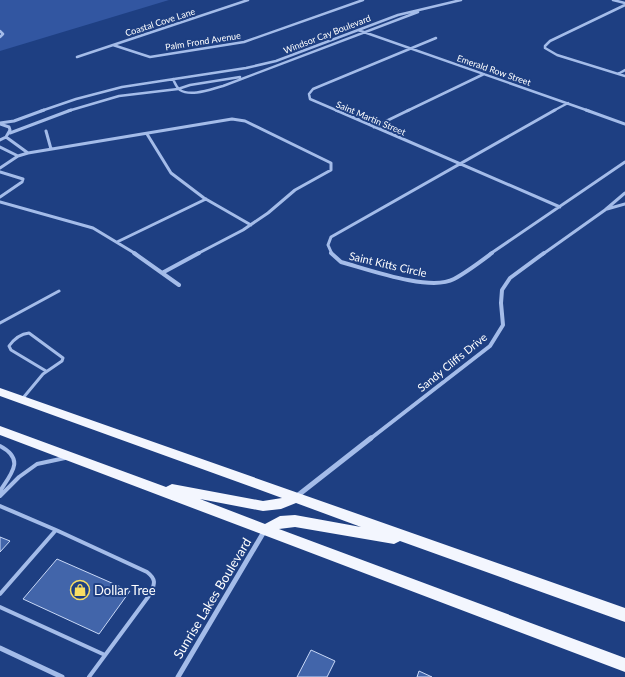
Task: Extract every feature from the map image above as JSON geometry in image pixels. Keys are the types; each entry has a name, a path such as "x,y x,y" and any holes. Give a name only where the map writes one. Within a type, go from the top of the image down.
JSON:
{"highway":[{"path":"0,392 625,615"},
{"path":"0,430 625,665"},
{"path":"144,484 263,506 281,504 295,498"},
{"path":"265,530 280,522 295,521 424,544"}],"street":[{"name":"Coastal Cove Lane","path":"77,57 248,0"},
{"name":"Palm Frond Avenue","path":"113,45 150,57 232,45 254,39 363,0"},
{"name":"Windsor Cay Boulevard","path":"0,123 14,121 94,93 122,87 276,62 398,15 461,0"},
{"path":"613,0 625,4"},
{"path":"625,4 550,41 545,46 549,52 625,76"},
{"name":"Windsor Cay Boulevard","path":"178,89 184,92 228,86 428,8"},
{"name":"Emerald Row Street","path":"358,30 625,124"},
{"path":"0,31 3,34 0,37"},
{"name":"Saint Martin Street","path":"436,38 313,89 309,94 310,99 560,207"},
{"path":"231,70 244,80"},
{"path":"618,74 625,70"},
{"path":"374,127 484,74"},
{"name":"Windsor Cay Boulevard","path":"0,140 10,133 105,99 132,93 178,89 190,85 240,77"},
{"path":"173,79 178,89"},
{"name":"Saint Kitts Circle","path":"568,103 331,237 328,245 332,255 341,262 422,283 439,283 453,280 625,162"},
{"path":"0,168 18,156 28,153 239,119 313,153 331,163 332,167 330,170 295,190 251,225 162,273"},
{"name":"Windsor Cay Boulevard","path":"0,123 8,127 10,133"},
{"path":"46,131 51,149"},
{"path":"147,134 171,173 206,198 251,225"},
{"path":"6,137 28,153"},
{"path":"0,148 18,156"},
{"path":"0,172 23,179 22,182 0,197"},
{"name":"Sandy Cliffs Drive","path":"295,498 490,346 503,325 501,303 502,290 510,278 605,210 625,193"},
{"path":"117,242 206,198"},
{"path":"0,202 93,228 117,242 179,285"},
{"name":"Sandy Cliffs Drive","path":"605,210 625,204"},
{"name":"Sunrise Lakes Boulevard","path":"178,677 265,530"},
{"path":"0,648 62,677"}],"lane":[{"path":"0,323 59,291"},
{"path":"22,400 46,371 63,358 29,334 21,335 13,340 9,346 12,350 46,371"},
{"path":"0,446 12,452 16,463 0,491"},
{"path":"0,496 24,473 37,464 72,457"},
{"path":"0,506 147,572 154,578 155,584 151,593 89,677"},
{"path":"0,594 56,530"},
{"path":"0,607 105,655"}],"shaded area":[{"path":"0,0 169,0 0,51"}],"building":[{"path":"0,537 10,541 0,552"},
{"path":"57,559 130,591 99,634 23,599"},
{"path":"311,650 335,661 327,677 297,677"},
{"path":"419,671 432,677 417,677"}],"place":[{"name":"Dollar Tree","path":"80,590"}]}
